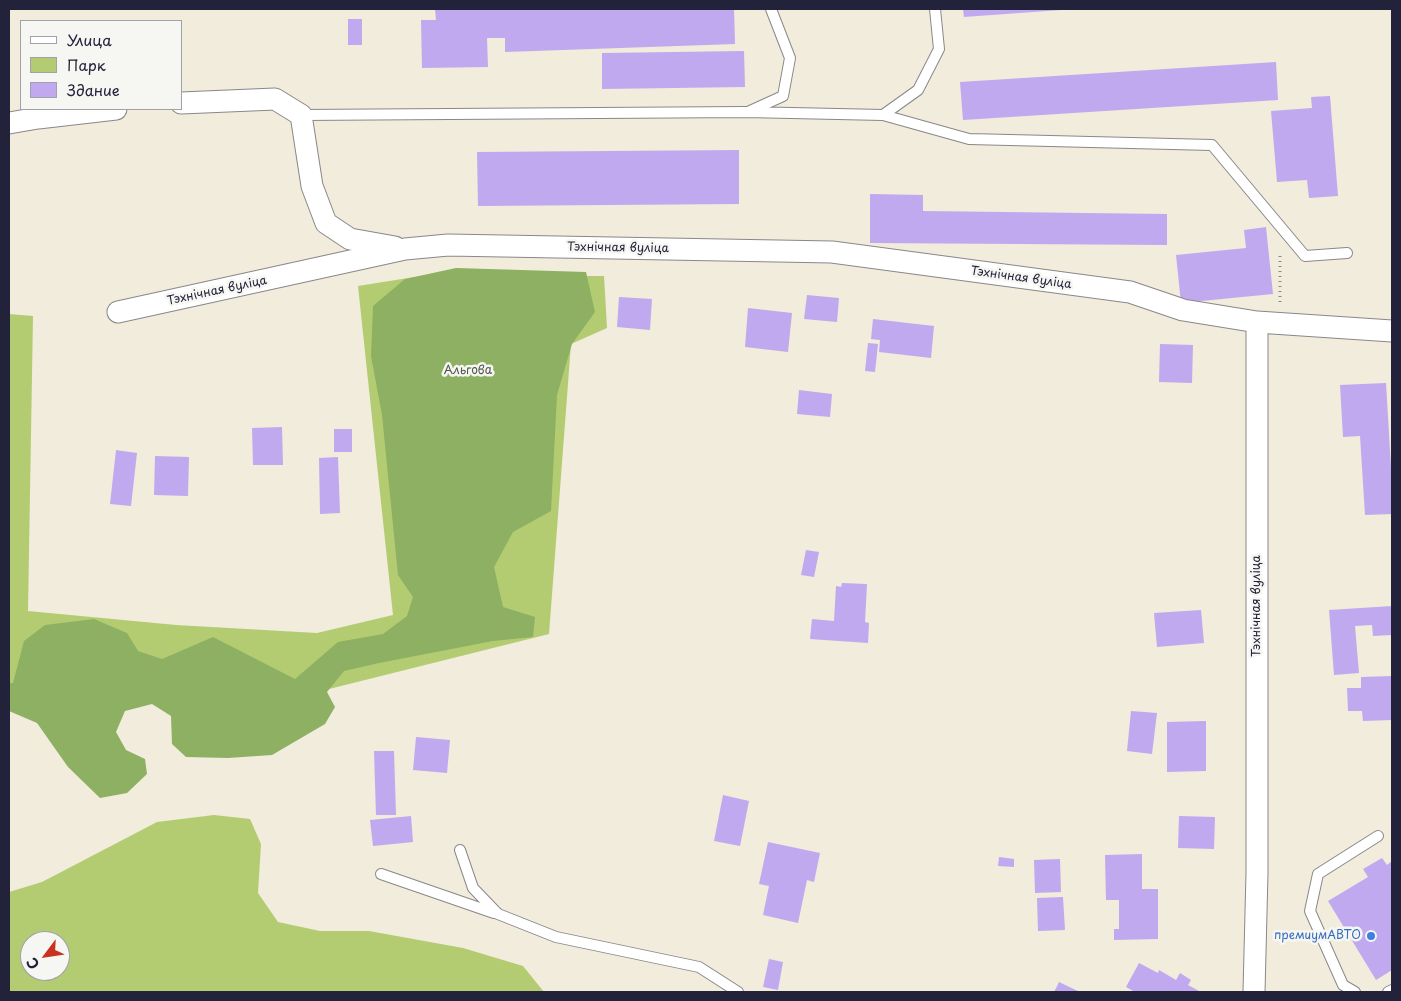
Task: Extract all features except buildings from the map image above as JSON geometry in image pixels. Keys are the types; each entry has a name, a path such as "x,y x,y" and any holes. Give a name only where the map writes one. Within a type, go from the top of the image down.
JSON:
{"street":[{"path":"182,103 275,100 301,115 312,186 326,224 350,239 405,249"},
{"path":"9,123 107,110"},
{"name":"Тэхнічная вуліца","path":"118,312 405,249 448,245 832,252 1130,292 1183,310 1258,322 1257,873 1254,992"},
{"path":"1258,322 1392,331"}],"lane":[{"path":"746,112 783,96 790,58 771,9"},
{"path":"883,115 918,90 939,49 935,9"},
{"path":"301,115 746,112 883,115 969,139 1212,145 1305,256 1347,252"},
{"path":"1355,992 1343,984 1310,911 1318,874 1378,836"},
{"path":"460,850 473,888 498,914"},
{"path":"381,874 498,914 556,937 698,966 738,992"},
{"path":"1388,992 1392,990"}],"path":[{"path":"1279,324 1281,293 1280,225"}],"green space":[{"name":"Альгова","path":"456,268 586,272 595,312 572,344 557,395 551,511 513,532 494,567 503,607 535,617 533,637 493,641 344,671 327,692 335,707 325,724 272,755 228,758 186,757 172,744 171,716 152,704 125,711 116,732 126,750 145,759 147,774 127,793 100,798 68,767 37,723 9,711 9,683 13,683 24,641 45,625 94,619 127,633 138,651 162,659 213,637 295,679 338,642 383,634 407,616 413,597 398,575 382,415 371,356 373,306 405,279"},
{"name":"Альгова","path":"465,269 571,276 604,276 607,328 571,344 549,634 309,694 9,683 9,314 33,316 28,611 176,625 317,633 393,615 358,286"},
{"path":"214,815 250,819 261,844 258,893 278,922 320,931 369,931 463,948 523,966 544,992 9,992 9,892 42,882 157,822"}],"place":[{"name":"премиумАВТО","path":"1371,936"}]}
